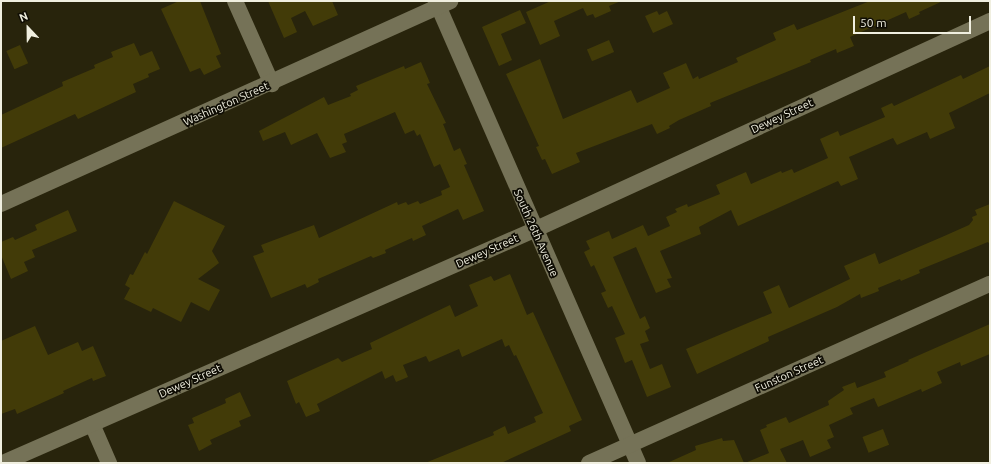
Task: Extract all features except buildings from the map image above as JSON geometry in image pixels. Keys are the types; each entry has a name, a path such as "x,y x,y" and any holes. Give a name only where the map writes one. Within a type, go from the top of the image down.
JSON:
{"street":[{"path":"235,1 272,84"},
{"name":"Washington Street","path":"1,204 272,84 441,3"},
{"name":"South 26th Avenue","path":"441,3 534,230 638,463"},
{"name":"Dewey Street","path":"3,463 534,230 990,21"},
{"name":"Funston Street","path":"589,463 990,284"},
{"path":"92,424 109,463"}]}
